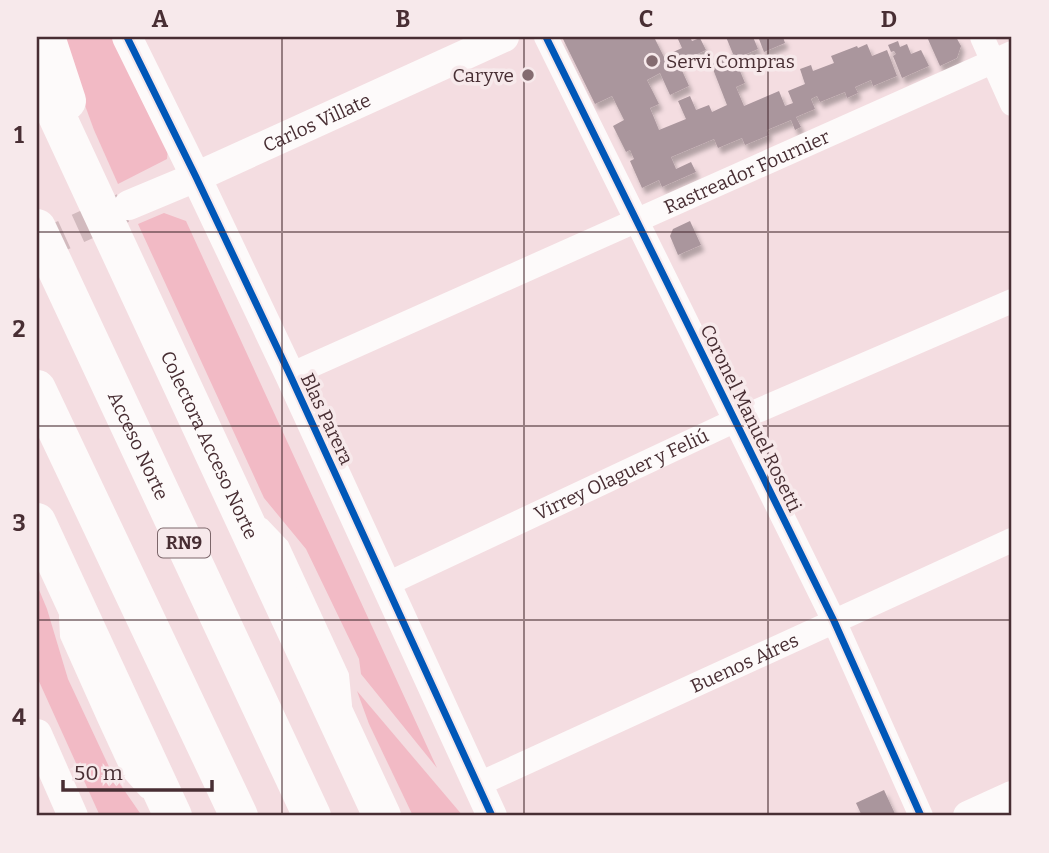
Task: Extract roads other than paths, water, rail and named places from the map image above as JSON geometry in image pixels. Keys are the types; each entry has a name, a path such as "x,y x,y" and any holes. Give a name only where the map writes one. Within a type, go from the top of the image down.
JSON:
{"highway":[{"path":"46,37 113,203"},
{"name":"Colectora Acceso Norte","path":"37,73 113,203 118,247 382,816"},
{"name":"Acceso Norte","path":"37,229 312,816"},
{"path":"37,388 239,816"},
{"path":"37,522 171,816"}],"street":[{"name":"Blas Parera","path":"127,37 196,177 492,816"},
{"name":"Carlos Villate","path":"113,203 196,177 504,37"},
{"name":"Coronel Manuel Rosetti","path":"546,37 834,621 921,816"},
{"path":"982,37 1003,57 1012,104"},
{"name":"Rastreador Fournier","path":"289,376 1003,57"},
{"name":"Virrey Olaguer y Feliú","path":"385,585 734,422 1012,301"},
{"name":"Buenos Aires","path":"477,785 1012,540"},
{"path":"38,739 73,816"},
{"path":"968,816 1012,796"}],"tunnel":[{"path":"37,247 123,208"}],"place":[{"name":"Servi Compras","path":"652,61"},
{"name":"Caryve","path":"528,75"}]}
